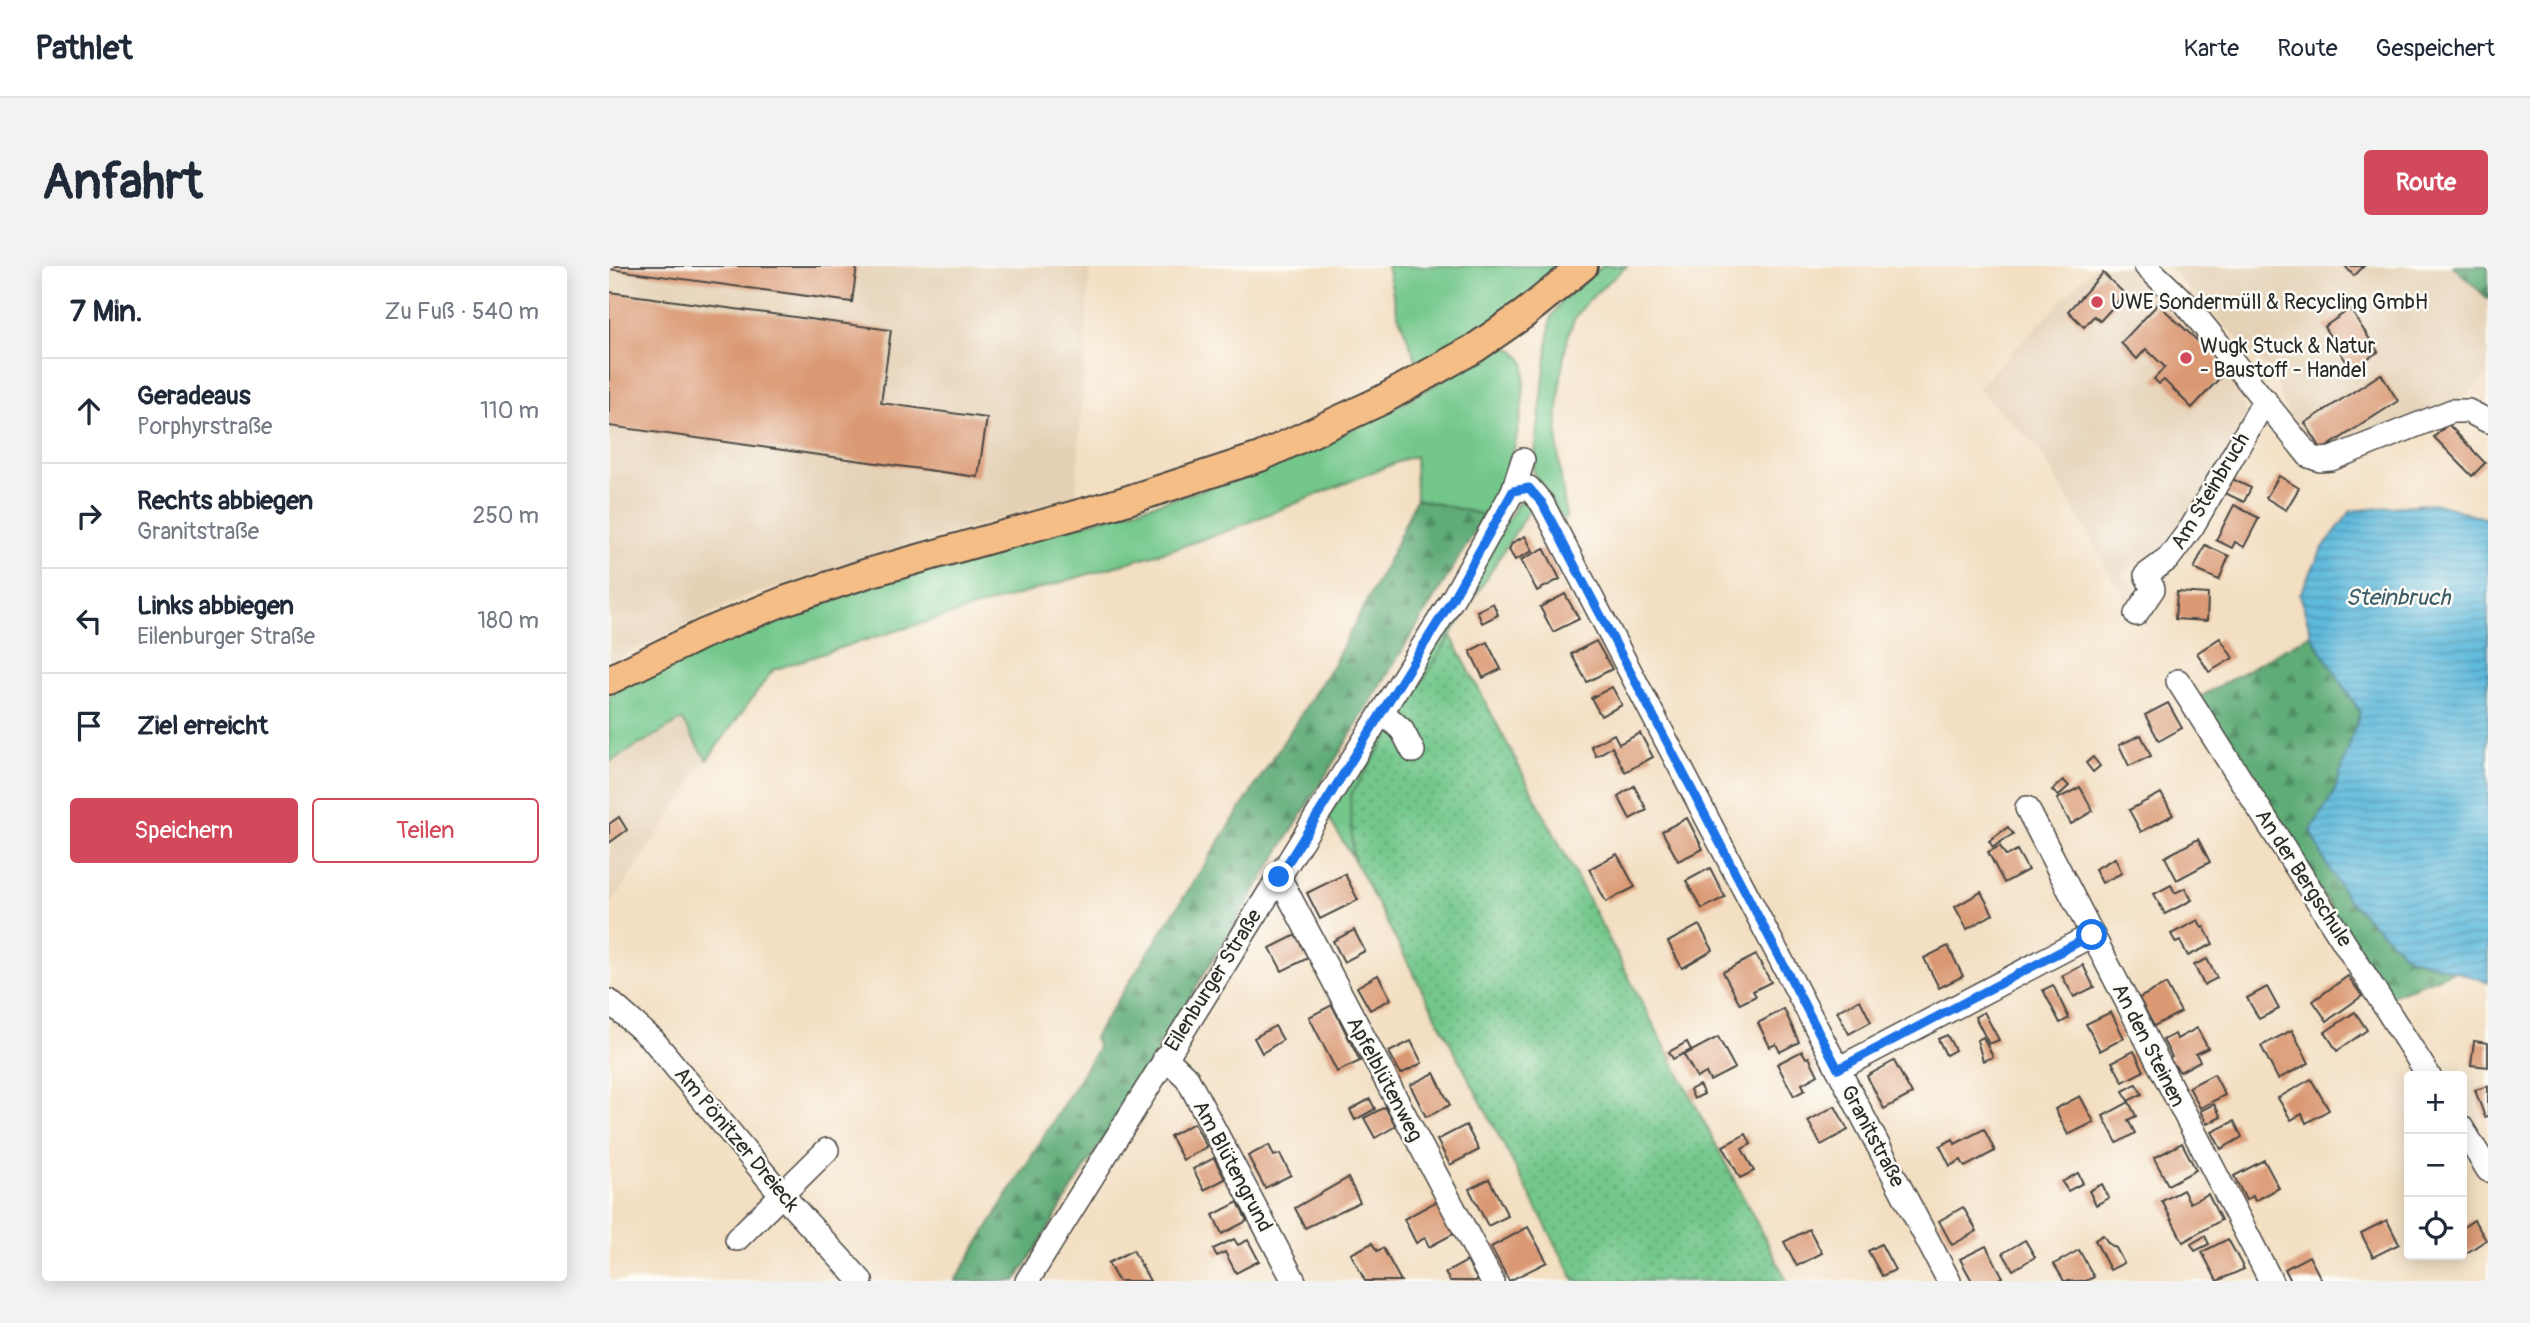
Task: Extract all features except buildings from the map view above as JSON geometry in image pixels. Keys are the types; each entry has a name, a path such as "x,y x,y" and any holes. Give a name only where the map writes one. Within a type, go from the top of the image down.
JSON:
{"main road":[{"path":"609,681 703,634 784,601 868,573 1122,502 1261,457 1382,400 1475,348 1524,314 1583,266"}],"street":[{"path":"2146,266 2187,304 2309,456 2320,460 2331,459 2452,411 2468,411 2488,421"},
{"name":"Am Steinbruch","path":"2136,614 2153,589 2146,575 2168,559 2192,527 2265,400"},
{"name":"Eilenburger Straße","path":"1027,1281 1453,598 1513,491 1523,460"},
{"name":"Granitstraße","path":"1513,491 1529,488 1542,503 1949,1281"},
{"name":"An der Bergschule","path":"2178,681 2405,1024 2427,1071"},
{"path":"1382,712 1402,730 1413,751"},
{"name":"An den Steinen","path":"2027,808 2271,1281"},
{"name":"Apfelblütenweg","path":"1279,877 1492,1281"},
{"path":"1838,1069 2092,935"},
{"name":"Am Pönitzer Dreieck","path":"609,1001 653,1040 782,1195 861,1281"},
{"name":"Am Blütengrund","path":"1165,1057 1187,1078 1294,1281"},
{"path":"2466,1134 2488,1170"},
{"path":"737,1239 827,1150"}],"shaded area":[{"path":"609,266 1090,266 1076,496 747,596 609,662"},
{"path":"2095,266 2137,266 2230,369 2247,416 2173,544 2123,571 2123,577 2143,592 2128,605 2040,451 1977,388"},
{"path":"2166,266 2453,266 2488,299 2488,375 2461,400 2349,448 2312,449 2287,412 2276,383 2266,367"},
{"path":"683,719 707,760 609,908 609,762"}],"green space":[{"path":"1387,266 1570,266 1540,291 1419,367 1397,312"},
{"path":"1602,266 1627,266 1582,308 1567,341 1558,418 1559,457 1566,518 1562,519 1533,472 1551,317 1562,301"},
{"path":"2453,266 2488,266 2488,299"},
{"path":"1503,347 1514,350 1525,363 1520,422 1503,480 1485,515 1416,499 1415,456 1180,547 773,670 707,760 682,720 609,762 609,696 680,659 827,599 1208,488 1283,461 1355,428"},
{"path":"1416,499 1485,515 1016,1281 955,1281 1098,1048 1094,1037 1334,663 1394,549"},
{"path":"1534,502 1401,715 1393,710 1518,503"},
{"path":"2311,634 2360,712 2334,793 2311,830 2326,864 2349,900 2407,956 2454,971 2389,997 2196,699"},
{"path":"1451,636 1787,1281 1575,1281 1353,858 1350,796"},
{"path":"1383,726 1392,730 1350,796 1353,858 1328,817"}],"water":[{"name":"Steinbruch","path":"2434,503 2488,519 2488,982 2407,956 2348,900 2326,864 2311,830 2334,793 2360,712 2311,634 2300,594 2322,549 2351,511"}],"place":[{"name":"UWE Sondermüll & Recycling GmbH","path":"2097,302"},
{"name":"Wugk Stuck & Natur - Baustoff - Handel","path":"2186,358"}],"route":[{"path":"1279,877 1453,598 1513,491 1529,488 1542,503 1838,1069 2092,935"}]}
